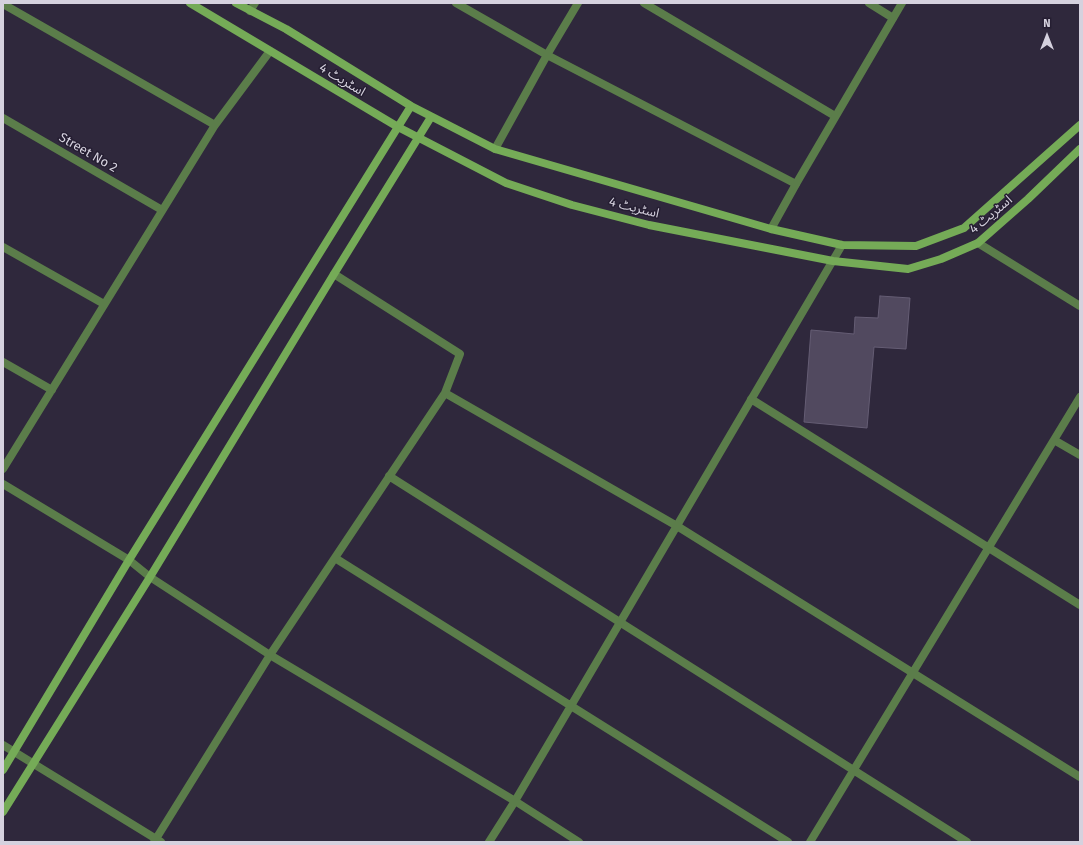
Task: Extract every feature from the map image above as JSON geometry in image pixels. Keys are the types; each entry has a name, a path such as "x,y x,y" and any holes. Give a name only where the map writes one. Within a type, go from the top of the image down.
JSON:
{"main road":[{"name":"اسٹریٹ 4","path":"190,3 398,127 506,183 572,205 649,225 833,261 908,269 941,259 978,243 1028,199 1080,149"},
{"name":"اسٹریٹ 4","path":"236,3 286,29 411,106 495,149 771,230 842,245 916,246 964,228 1080,125"},
{"path":"3,770 129,560 411,106"},
{"path":"3,812 150,577 431,117"}],"street":[{"path":"250,11 255,3"},
{"path":"456,3 547,55 796,184"},
{"path":"495,149 547,55 578,3"},
{"path":"644,3 835,116"},
{"path":"869,3 893,18"},
{"path":"771,230 835,116 902,3"},
{"path":"3,4 215,125"},
{"path":"3,469 215,125 270,51"},
{"name":"Street No 2","path":"3,118 162,210"},
{"path":"978,243 1080,306"},
{"path":"489,842 515,801 842,245"},
{"path":"3,247 104,304"},
{"path":"3,745 157,841 270,655 445,393 460,354 334,274"},
{"path":"3,362 52,390"},
{"path":"445,393 677,526 1080,777"},
{"path":"810,842 1080,397"},
{"path":"751,399 1080,605"},
{"path":"1054,440 1080,456"},
{"path":"389,476 967,842"},
{"path":"3,484 129,560 150,577 270,655 515,801 579,842"},
{"path":"335,558 788,842"}],"building":[{"path":"880,296 910,298 906,349 874,347 867,428 804,422 811,330 854,334 855,317 878,318"}]}
